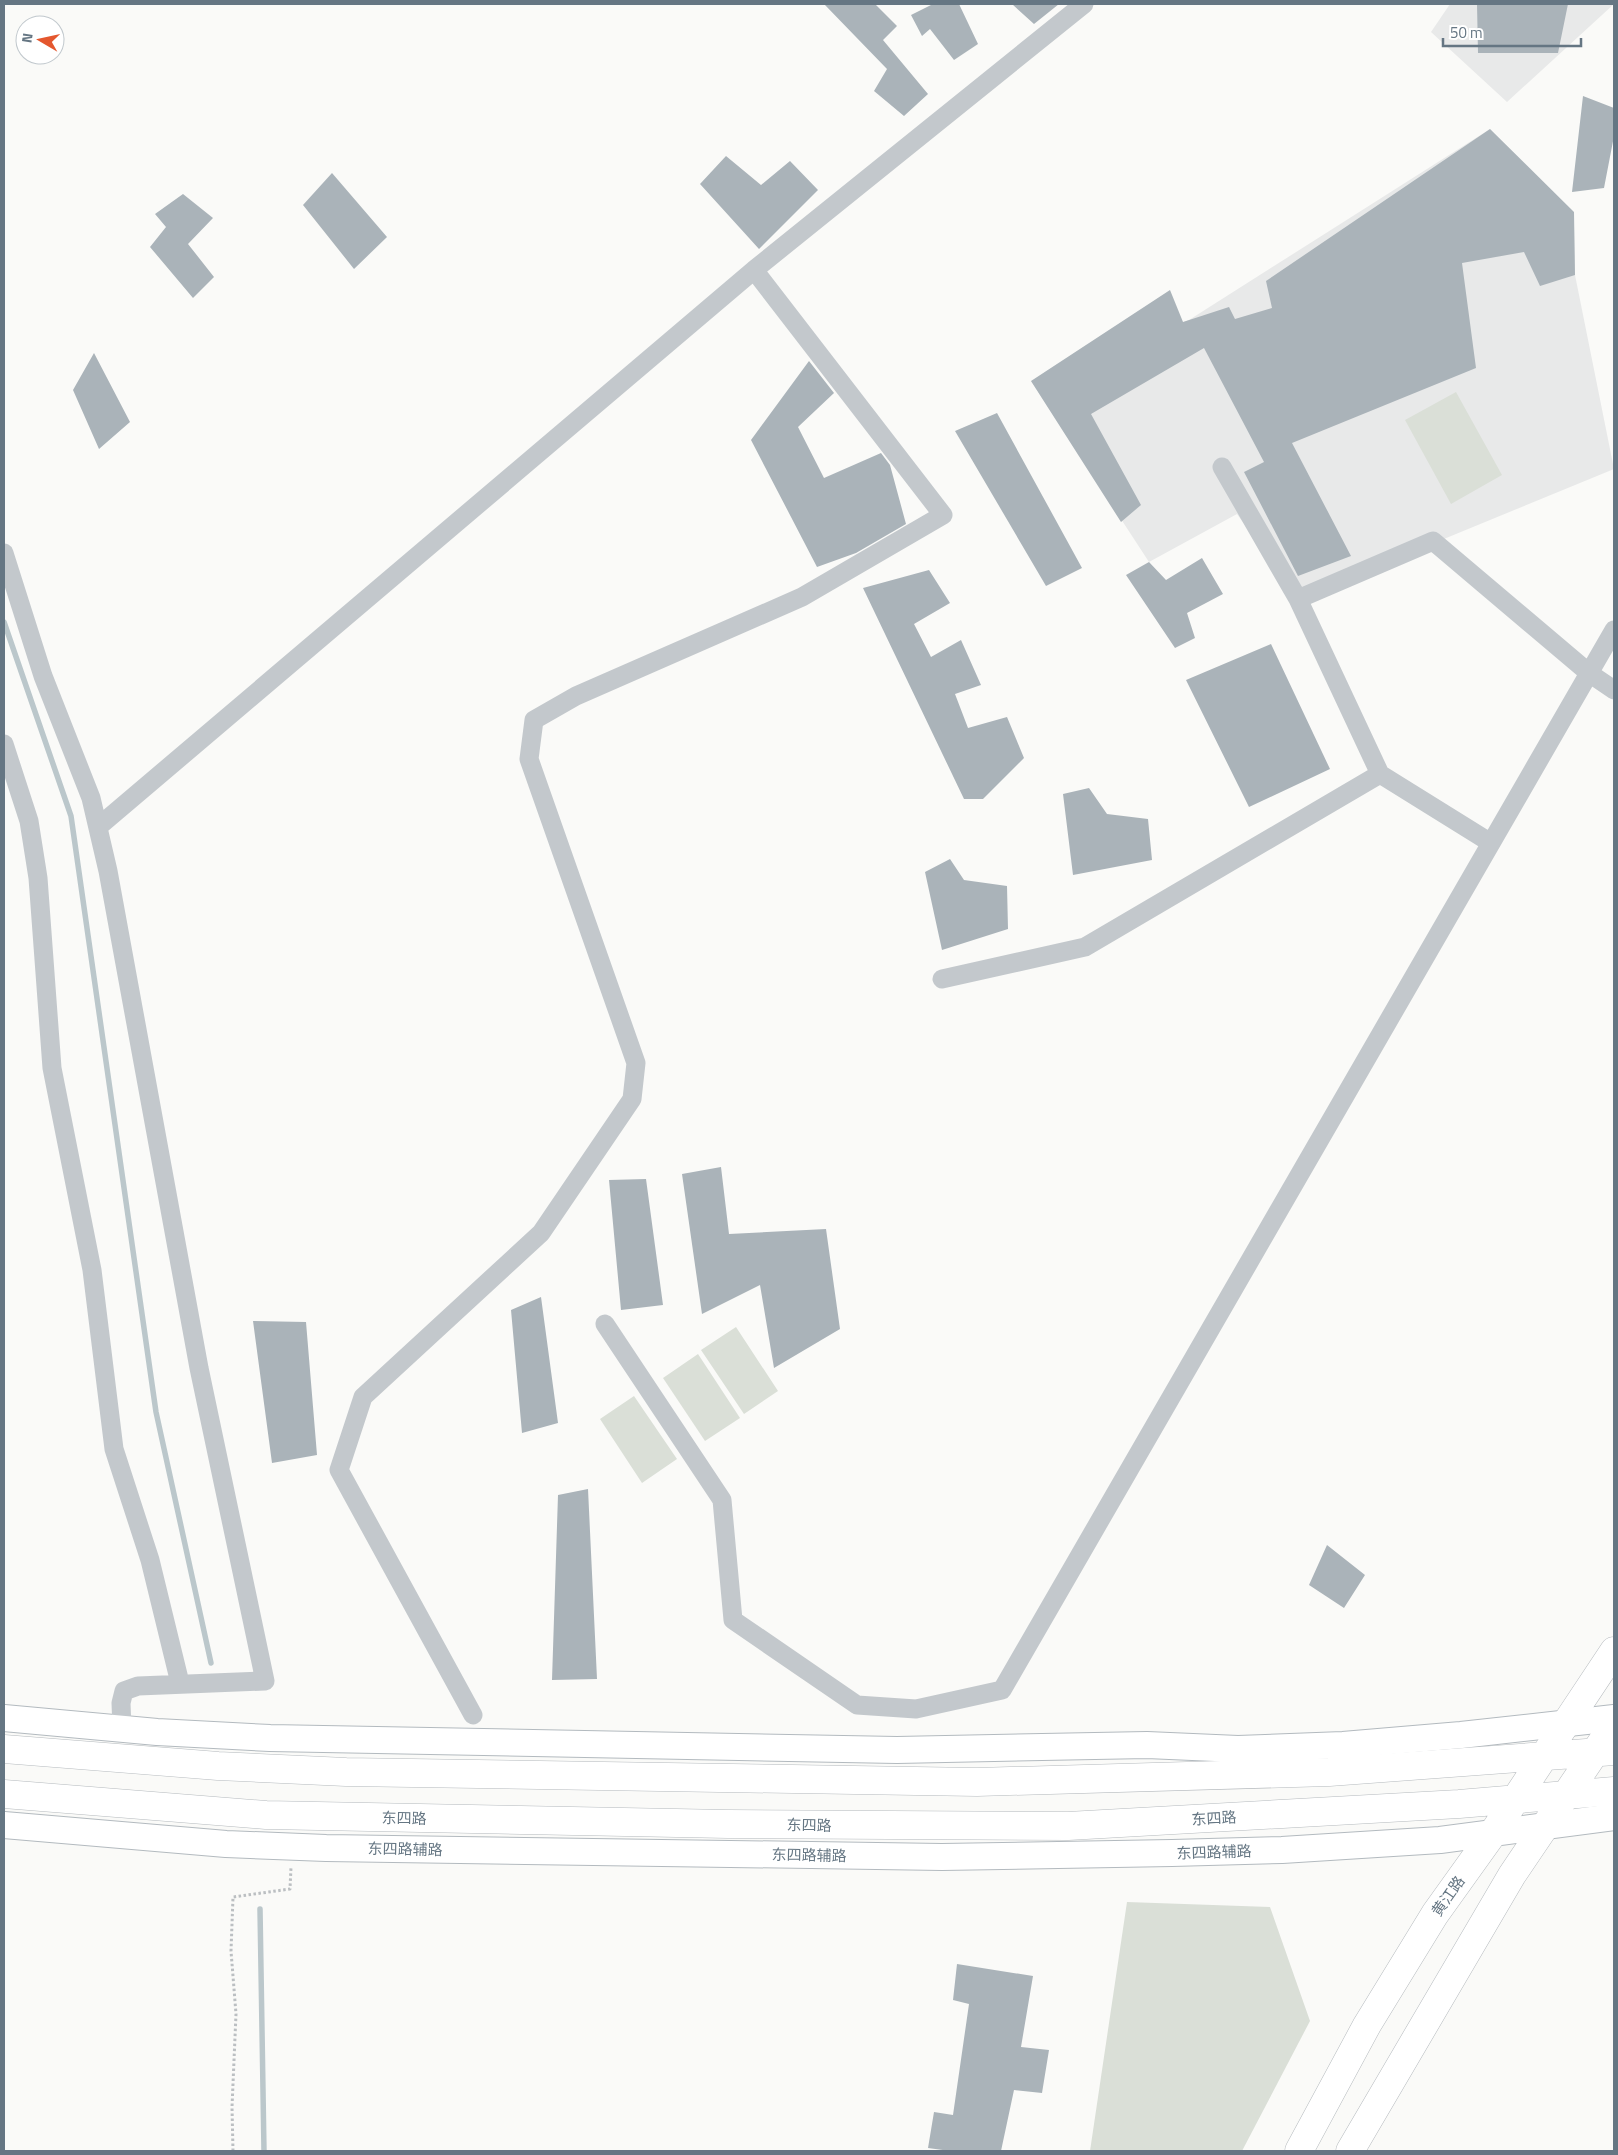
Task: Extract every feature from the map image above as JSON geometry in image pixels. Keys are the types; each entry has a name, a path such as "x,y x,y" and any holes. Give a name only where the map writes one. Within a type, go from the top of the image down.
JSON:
{"main road":[{"name":"黄江路","path":"1299,2151 1367,2025 1435,1914 1493,1833 1542,1756 1614,1650"},
{"path":"4,1718 122,1729 270,1738 897,1750 1147,1746 1238,1749 1343,1745 1614,1718"},
{"path":"1350,2151 1482,1925 1566,1795 1604,1752 1614,1724"},
{"path":"4,1749 218,1766 346,1772 862,1782 987,1782 1232,1776 1329,1772 1604,1752"},
{"name":"东四路","path":"4,1794 266,1815 888,1826 1068,1826 1514,1800 1614,1791"},
{"name":"东四路辅路","path":"4,1826 226,1844 292,1847 942,1857 1282,1850 1440,1840 1614,1817"}],"street":[{"path":"98,827 754,270 1084,4"},
{"path":"473,1715 339,1470 363,1397 541,1233 632,1099 636,1063 529,759 534,720 576,696 802,596 944,515 754,270"},
{"path":"1222,467 1298,599 1380,774 1491,843"},
{"path":"1298,599 1433,541 1588,673 1614,690"},
{"path":"4,552 43,676 91,798 98,827 108,871 199,1368 265,1681 138,1686 124,1691 121,1703 122,1729"},
{"path":"605,1324 722,1500 733,1620 857,1705 916,1710 1002,1690 1614,630"},
{"path":"4,744 29,821 38,878 52,1068 92,1270 114,1449 150,1560 180,1683"},
{"path":"942,979 1085,947 1380,774"}],"path":[{"path":"233,2151 232,2107 236,2014 231,1951 233,1897 290,1890 292,1847"}],"shaded area":[{"path":"1450,4 1614,4 1507,102 1431,32"},
{"path":"1490,129 1574,225 1575,275 1614,469 1298,599 1237,514 1149,562 1031,381 1189,320"},
{"path":"1456,392 1502,475 1451,504 1405,420"},
{"path":"736,1327 778,1391 744,1414 701,1350"},
{"path":"698,1354 740,1418 705,1441 663,1378"},
{"path":"634,1396 677,1459 642,1483 600,1419"},
{"path":"1127,1902 1270,1907 1310,2021 1242,2151 1090,2151"}],"building":[{"path":"824,4 875,4 897,26 883,40 928,94 904,116 874,91 887,69"},
{"path":"933,4 959,4 978,44 954,60 930,29 922,36 911,15"},
{"path":"1012,4 1059,4 1034,24"},
{"path":"1477,4 1568,4 1558,53 1478,53"},
{"path":"1583,96 1614,108 1614,136 1604,188 1572,192"},
{"path":"1490,129 1574,212 1575,275 1540,286 1524,252 1462,263 1476,368 1292,443 1351,556 1298,576 1244,472 1264,462 1204,348 1091,414 1141,505 1121,522 1031,381 1170,290 1183,322 1229,307 1235,319 1272,308 1266,281"},
{"path":"726,156 761,185 790,161 818,190 759,249 700,184"},
{"path":"332,173 387,237 354,269 303,205"},
{"path":"183,194 213,218 188,244 214,277 193,298 150,247 166,227 155,214"},
{"path":"94,353 130,422 99,449 73,390"},
{"path":"809,361 834,393 798,427 824,478 881,453 890,465 906,524 856,553 817,567 751,440"},
{"path":"997,413 1082,568 1046,586 955,431"},
{"path":"1202,558 1223,594 1187,613 1195,638 1175,648 1126,575 1149,562 1166,580"},
{"path":"929,570 950,603 914,624 931,657 961,640 981,685 955,694 968,728 1007,717 1024,758 983,799 964,799 863,588"},
{"path":"1271,644 1330,769 1249,807 1186,680"},
{"path":"1089,788 1107,814 1148,819 1152,860 1073,875 1063,794"},
{"path":"950,859 964,880 1007,886 1008,929 942,950 925,872"},
{"path":"721,1167 729,1234 826,1229 840,1329 774,1368 760,1285 702,1314 682,1174"},
{"path":"646,1179 663,1305 621,1310 609,1180"},
{"path":"541,1297 558,1423 522,1433 511,1310"},
{"path":"253,1321 306,1322 317,1455 272,1463"},
{"path":"588,1489 597,1679 552,1680 558,1495"},
{"path":"1327,1545 1365,1575 1344,1608 1309,1585"},
{"path":"957,1964 1033,1976 1021,2047 1049,2050 1042,2093 1014,2090 1001,2151 950,2151 928,2148 934,2112 953,2115 969,2004 953,2000"}],"waterway":[{"path":"4,622 71,816 156,1412 211,1663"},
{"path":"260,1909 264,2151"}]}
